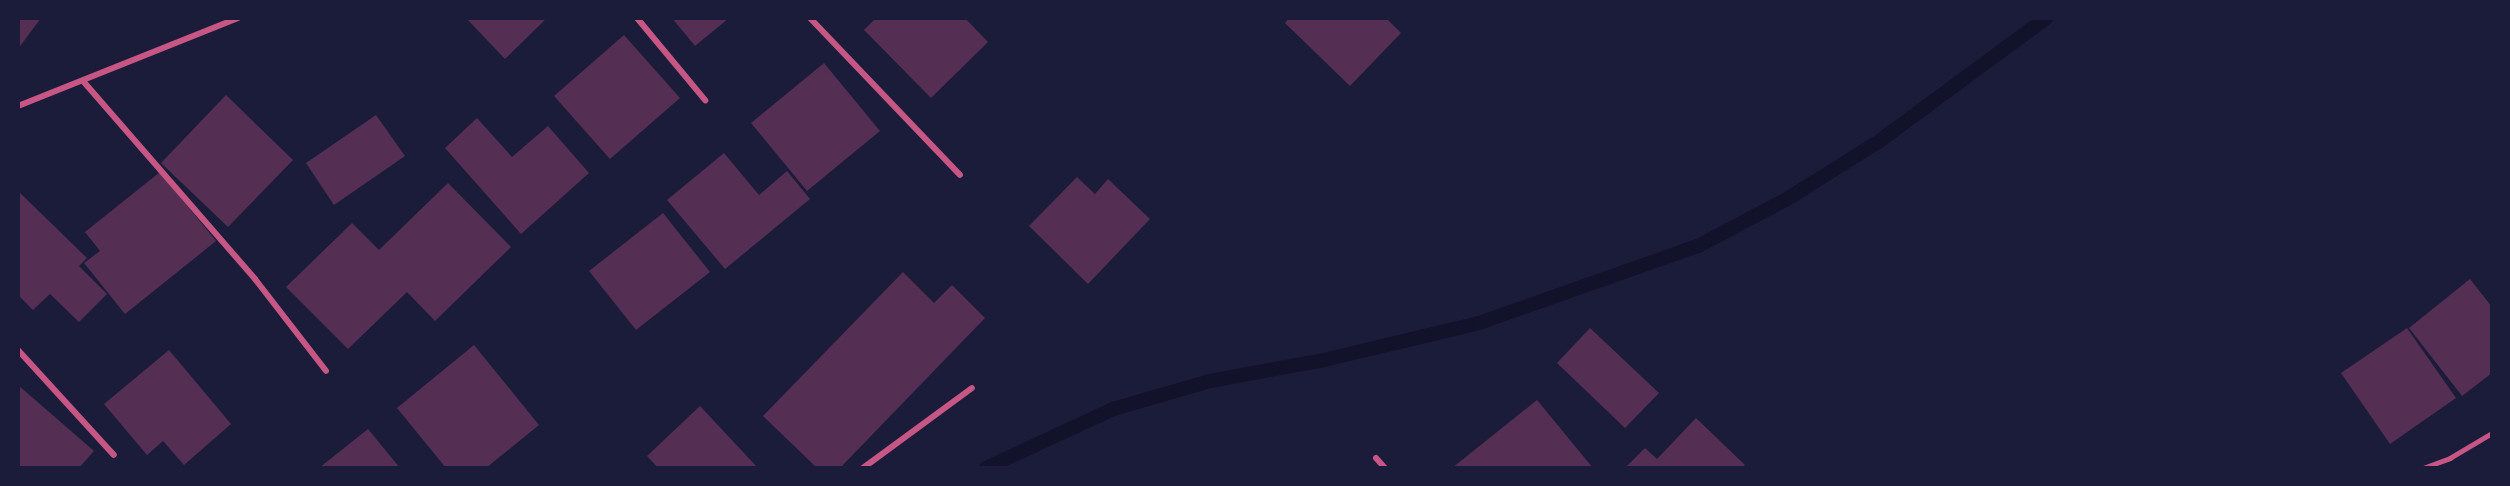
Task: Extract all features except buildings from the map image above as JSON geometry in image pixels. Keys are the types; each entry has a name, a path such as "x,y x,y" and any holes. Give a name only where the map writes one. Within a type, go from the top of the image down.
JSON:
{"street":[{"path":"18,106 238,18"},
{"path":"637,18 705,99"},
{"path":"810,18 960,175"},
{"path":"83,81 255,279 326,371"},
{"path":"18,350 114,455"},
{"path":"863,468 972,388"},
{"path":"1376,458 1385,468"}],"lane":[{"path":"2423,468 2450,458 2492,433"}],"waterway":[{"path":"986,468 1113,409 1210,381 1324,360 1479,323 1698,246 1787,199 1878,142 2046,18"}]}
